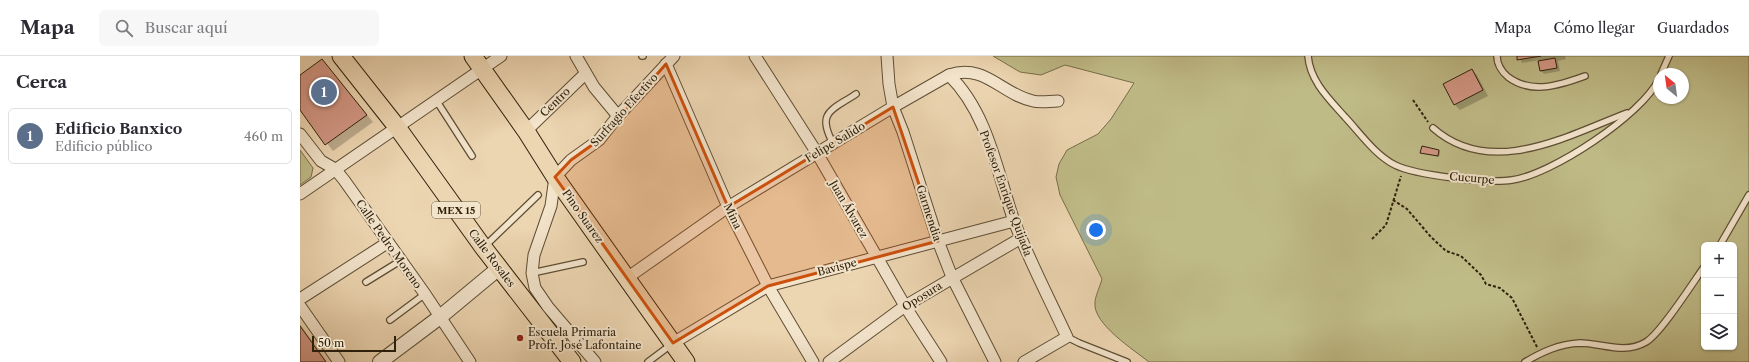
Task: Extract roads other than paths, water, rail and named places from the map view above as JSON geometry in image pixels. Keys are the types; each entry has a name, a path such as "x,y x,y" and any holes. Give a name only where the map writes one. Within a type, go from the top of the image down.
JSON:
{"main road":[{"name":"Calle Rosales","path":"341,56 397,127 483,247 572,362"},
{"name":"Pino Suarez","path":"478,62 556,177 686,362"}],"street":[{"path":"300,194 436,100 478,62 501,56"},
{"path":"576,56 585,74 618,116"},
{"name":"Surfragio Efectivo","path":"556,177 571,160 599,140 618,116 674,56"},
{"name":"Juan Álvarez","path":"755,56 817,153 905,306 941,362"},
{"name":"Garmendia","path":"887,56 892,107 903,132 938,241 952,277 995,362"},
{"name":"Mina","path":"666,64 728,207 768,286 813,362"},
{"name":"Felipe Salido","path":"627,278 728,207 892,107 949,75 969,71 979,74 1020,96 1033,101 1058,101"},
{"name":"Centro","path":"526,131 585,74"},
{"name":"Profesor Enrique Quijada","path":"949,75 966,94 980,121 1021,238 1067,337"},
{"name":"Calle Pedro Moreno","path":"300,135 321,161 335,169 425,294 470,362"},
{"name":"Calle Rosales","path":"556,177 551,206 534,255 532,273 535,288 548,307 596,362"},
{"name":"Bavispe","path":"673,343 768,286 1014,220"},
{"name":"Oposura","path":"829,362 905,306 952,277 1021,238"},
{"path":"300,299 387,243"},
{"path":"380,362 440,317 499,268"},
{"path":"300,306 339,362"},
{"path":"1024,362 1067,337"}],"lane":[{"name":"Cucurpe","path":"1308,56 1309,65 1314,79 1324,93 1378,153 1394,165 1410,171 1470,179 1512,180 1547,168 1575,153 1633,111 1649,95 1653,89"},
{"path":"1497,56 1500,67 1505,75 1512,80 1534,88 1562,85 1585,76"},
{"path":"1664,68 1669,56"},
{"path":"833,143 826,130 826,118 829,112 856,94"},
{"path":"436,100 472,156"},
{"path":"1432,128 1442,136 1469,148 1504,152 1523,151 1540,147 1633,111"},
{"path":"483,247 538,195"},
{"path":"1722,242 1749,195"},
{"path":"366,282 400,261"},
{"path":"532,273 583,262"},
{"path":"1525,362 1539,354 1565,345 1581,343 1623,348 1635,347 1647,342 1657,332 1701,271"},
{"path":"390,320 425,294"},
{"path":"1067,337 1079,344 1127,362"},
{"path":"648,362 673,343"}],"place":[{"name":"Edificio Banxico","path":"324,92"},
{"name":"Escuela Primaria Profr. José Lafontaine","path":"520,338"}]}
